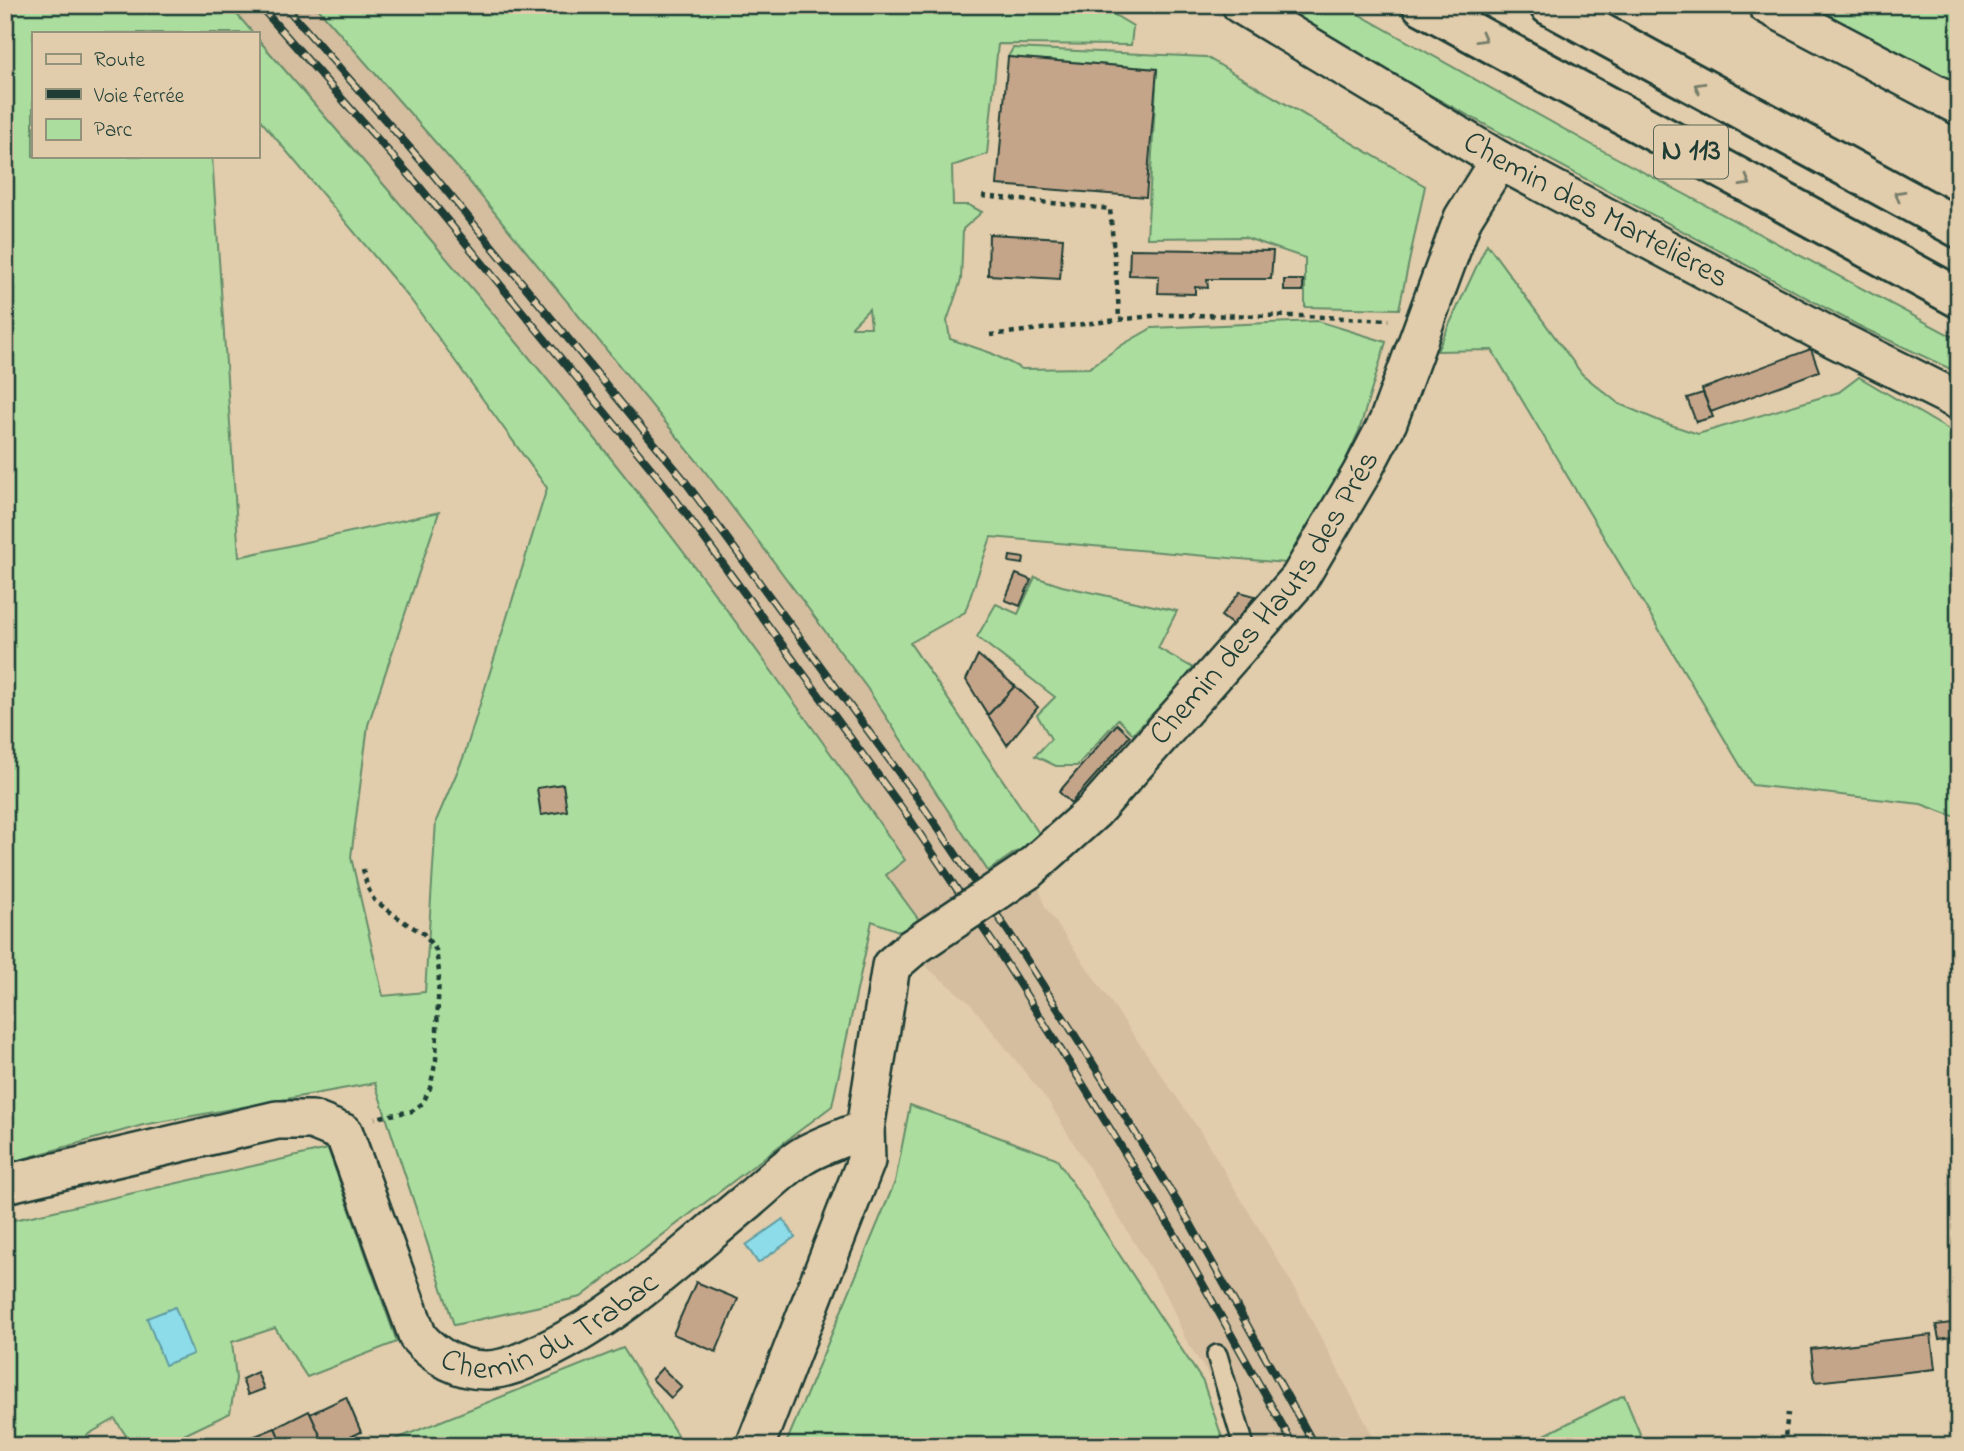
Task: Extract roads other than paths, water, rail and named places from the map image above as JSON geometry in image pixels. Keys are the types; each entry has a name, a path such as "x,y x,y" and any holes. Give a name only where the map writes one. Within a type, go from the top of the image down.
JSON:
{"highway":[{"name":"N 113","path":"1422,5 1959,298"},
{"name":"N 113","path":"1549,5 1959,228"}],"street":[{"name":"Chemin des Martelières","path":"1241,5 1499,160 1820,331 1959,401"},
{"path":"1767,5 1959,106"},
{"name":"Chemin des Hauts des Prés","path":"755,1446 866,1161 865,1129 891,966 912,947 1027,871 1094,811 1299,579 1361,474 1388,422 1463,218 1499,160"},
{"name":"Chemin du Trabac","path":"5,1184 277,1120 312,1120 344,1133 418,1337 426,1347 454,1364 488,1370 521,1362 558,1345 600,1320 802,1156 865,1129"}],"lane":[{"path":"1217,1355 1244,1446"}],"water":[{"path":"783,1219 795,1237 758,1263 746,1245"},
{"path":"175,1307 193,1354 165,1365 147,1318"}],"railway":[{"path":"259,5 419,186 668,489 907,815 995,946 1174,1233 1294,1446"},
{"path":"284,5 431,172 682,477 921,803 1010,934 1102,1078 1190,1223 1315,1446"}]}
